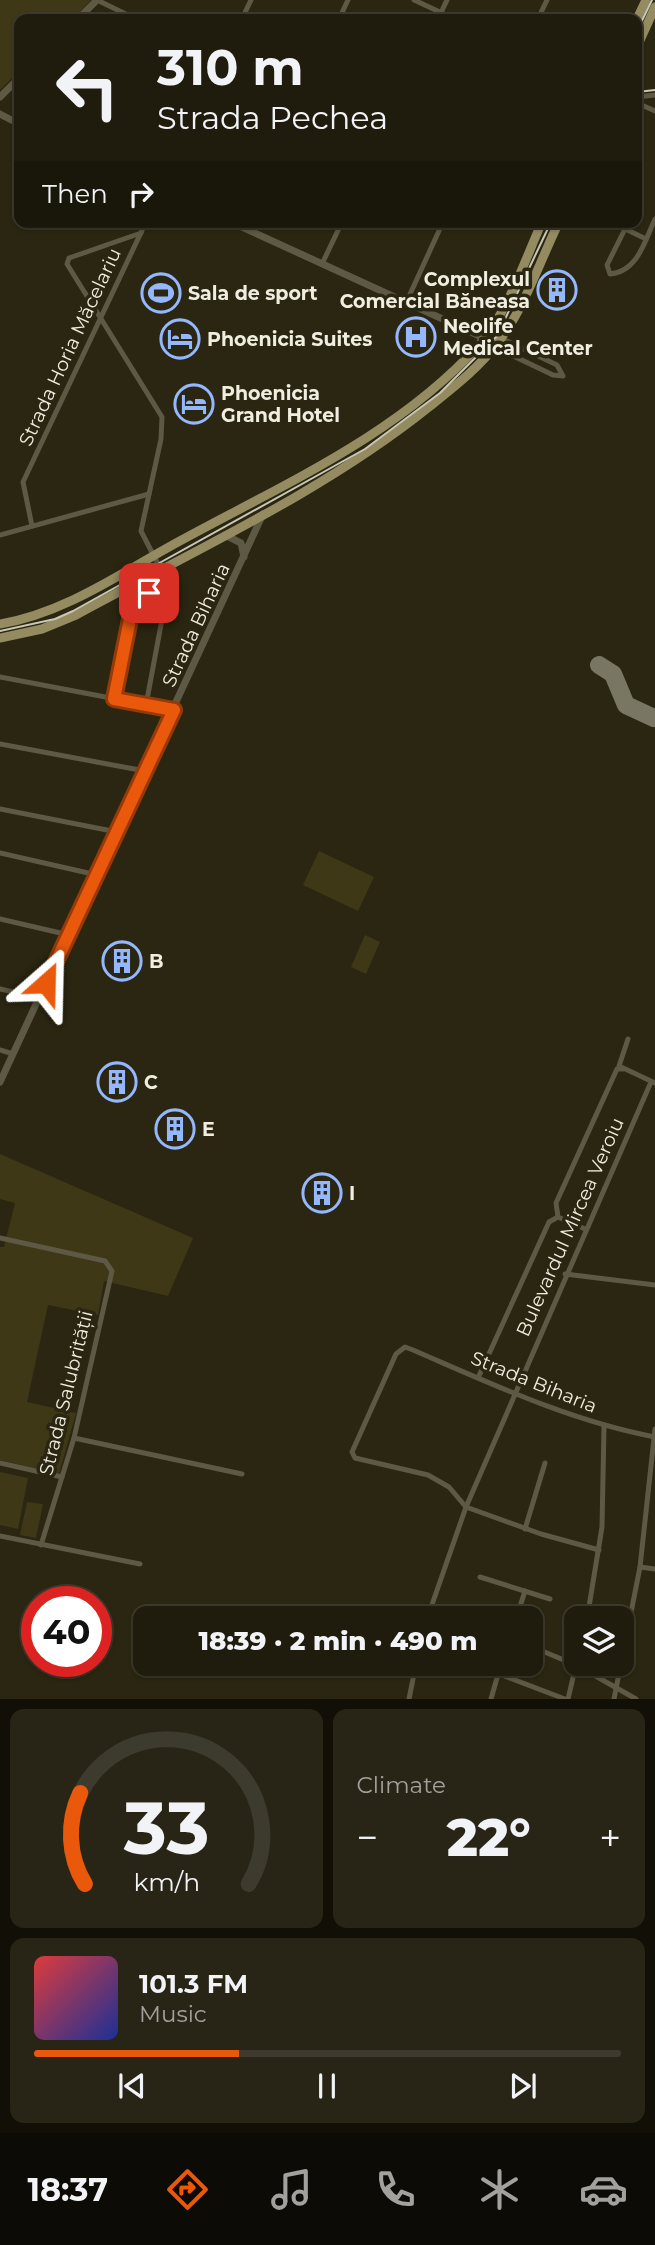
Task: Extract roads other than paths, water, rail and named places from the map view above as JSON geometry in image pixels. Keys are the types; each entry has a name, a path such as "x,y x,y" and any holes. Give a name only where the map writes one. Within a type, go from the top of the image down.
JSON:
{"main road":[{"path":"642,36 655,7"},
{"path":"0,624 52,610 381,429 447,376 485,338 539,228"},
{"path":"0,638 57,624 336,473 387,440 457,384 498,344 556,228"}],"street":[{"path":"83,14 97,0 126,14"},
{"path":"414,0 441,13 447,0"},
{"path":"0,97 14,83"},
{"path":"646,239 625,229 607,265 610,274 619,273 631,265 646,239 655,219"},
{"name":"Strada Horia Măcelariu","path":"32,526 23,482 143,228"},
{"path":"250,228 322,264 498,344 501,350 553,375 563,376 557,365 507,341 498,344"},
{"path":"322,264 339,228"},
{"path":"406,303 440,228"},
{"path":"141,233 67,261 99,320 162,417 163,431 141,531 160,568"},
{"path":"0,535 149,494"},
{"name":"Strada Biharia","path":"0,1082 263,513"},
{"name":"Strada Biharia","path":"221,536 232,536 241,542 243,561"},
{"path":"114,699 133,604 147,598 148,575"},
{"path":"146,705 163,614"},
{"path":"0,677 174,710"},
{"path":"0,744 145,771"},
{"path":"0,809 117,832"},
{"path":"0,853 97,875"},
{"path":"0,919 69,935"},
{"path":"0,989 40,998"},
{"path":"623,1069 619,1063 628,1040"},
{"path":"0,1050 13,1054"},
{"path":"558,1217 556,1203 617,1069 623,1069 653,1083"},
{"name":"Bulevardul Mircea Veroiu","path":"431,1606 466,1507 585,1229 653,1083"},
{"path":"558,1217 585,1229"},
{"path":"478,1378 549,1222 558,1217"},
{"name":"Strada Salubrității","path":"0,1238 105,1261 112,1271 74,1438 41,1545"},
{"path":"565,1275 655,1285"},
{"name":"Strada Biharia","path":"466,1507 440,1480 355,1458 352,1452 396,1354 405,1347 516,1394 604,1427 655,1437"},
{"path":"589,1606 599,1550 604,1427"},
{"path":"614,1699 640,1567 655,1429"},
{"path":"74,1438 242,1474"},
{"path":"0,1463 62,1477"},
{"path":"525,1529 545,1463"},
{"path":"647,1498 655,1499"},
{"path":"466,1507 525,1529 599,1550"},
{"path":"0,1536 140,1564"},
{"path":"640,1567 655,1569"},
{"path":"480,1577 550,1599"},
{"path":"520,1606 525,1591"},
{"path":"543,1651 564,1660"},
{"path":"409,1699 414,1676"},
{"path":"491,1699 498,1676"},
{"path":"507,1676 567,1699 573,1676"},
{"path":"596,1676 636,1699"}],"tram line":[{"path":"642,21 652,0"},
{"path":"642,91 655,90"},
{"path":"0,631 55,619 73,611 365,449 440,393 497,336 548,228"}],"place":[{"name":"Complexul Comercial Băneasa","path":"557,290"},
{"name":"Sala de sport","path":"161,293"},
{"name":"Neolife Medical Center","path":"416,337"},
{"name":"Phoenicia Suites","path":"180,339"},
{"name":"Phoenicia Grand Hotel","path":"194,404"},
{"name":"B","path":"122,961"},
{"name":"C","path":"117,1082"},
{"name":"E","path":"175,1129"},
{"name":"I","path":"322,1193"}]}
